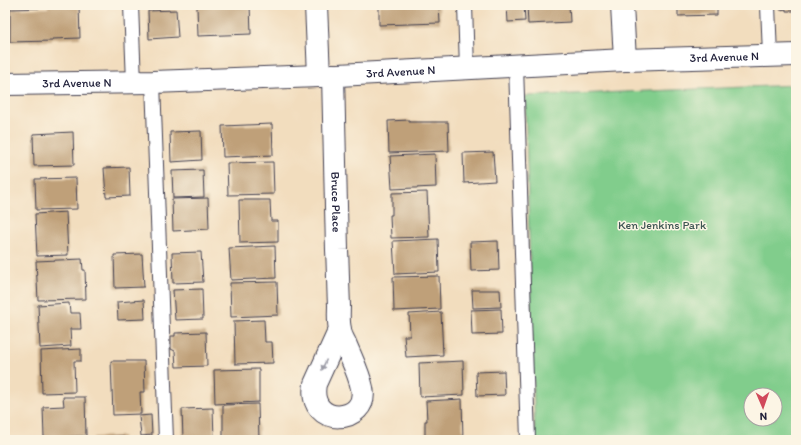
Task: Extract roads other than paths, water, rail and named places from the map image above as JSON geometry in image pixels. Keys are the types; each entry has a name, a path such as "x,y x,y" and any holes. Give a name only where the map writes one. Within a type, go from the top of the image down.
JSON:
{"street":[{"name":"Bruce Place","path":"316,5 326,75 340,329"},
{"path":"622,5 625,60"},
{"name":"3rd Avenue N","path":"5,84 144,82 467,69 625,60 796,55"}],"lane":[{"path":"131,5 144,82 166,440"},
{"path":"465,5 467,69"},
{"path":"768,5 770,56"},
{"path":"516,66 528,440"}],"park label":[{"name":"Ken Jenkins Park","path":"662,225"}]}
